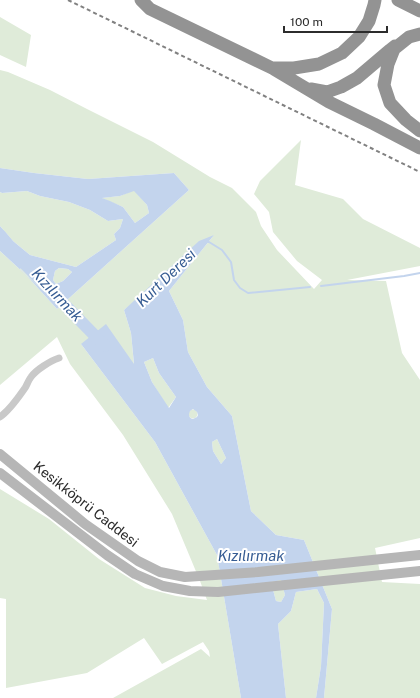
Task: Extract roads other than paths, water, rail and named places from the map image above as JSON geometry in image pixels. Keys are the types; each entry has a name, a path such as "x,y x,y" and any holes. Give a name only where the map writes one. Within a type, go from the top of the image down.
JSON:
{"highway":[{"path":"129,0 145,5 272,68 329,102 420,148"},
{"path":"272,68 294,68 319,64 342,53 359,37 363,31 369,21 375,0"},
{"path":"398,0 420,11"},
{"path":"420,34 409,37 394,49 388,64 384,85 390,103 406,120 420,131"},
{"path":"306,88 327,92 341,87 357,78 390,50 406,40"}],"street":[{"path":"0,417 15,402 31,376 47,363 59,358"},
{"name":"Kesikköprü Caddesi","path":"0,454 85,524 138,561 160,572 185,577 258,572 420,555"},
{"name":"Kesikköprü Caddesi","path":"0,473 134,574 163,586 190,591 218,592 420,571"}],"water":[{"name":"Kızılırmak","path":"0,168 88,179 174,173 189,190 57,309 26,275 0,251 0,226 13,241 30,255 76,267 116,240 114,234 120,228 123,219 108,221 90,210 69,202 40,196 27,191 0,192","holes":["134,191 147,205 149,213 135,223 123,207 102,198 120,196","22,257 45,274 51,286 43,291 20,269 23,267 18,264","59,268 68,269 72,272 63,281 56,284 53,280 55,271"]},
{"name":"Kızılırmak","path":"214,235 169,291 183,320 188,352 207,387 232,416 251,511 276,535 304,540 332,609 324,698 316,698 321,666 324,603 317,589 296,592 291,611 278,624 286,698 241,698 217,555 155,442 81,344 106,324 134,364 131,333 124,310 199,241","holes":["153,358 159,373 176,397 169,408 152,382 144,362","193,409 197,412 197,417 193,419 191,418 189,415 190,411","217,439 226,458 221,464 213,451 212,442","281,580 285,595 281,602 276,601 271,582"]}],"waterway":[{"name":"Kızılırmak","path":"0,235 19,258 105,346"},
{"name":"Kurt Deresi","path":"208,242 222,250 231,262 234,280 240,288 248,293 310,287"},
{"name":"Kurt Deresi","path":"321,286 420,273"}],"railway":[{"path":"68,0 420,172"}]}
